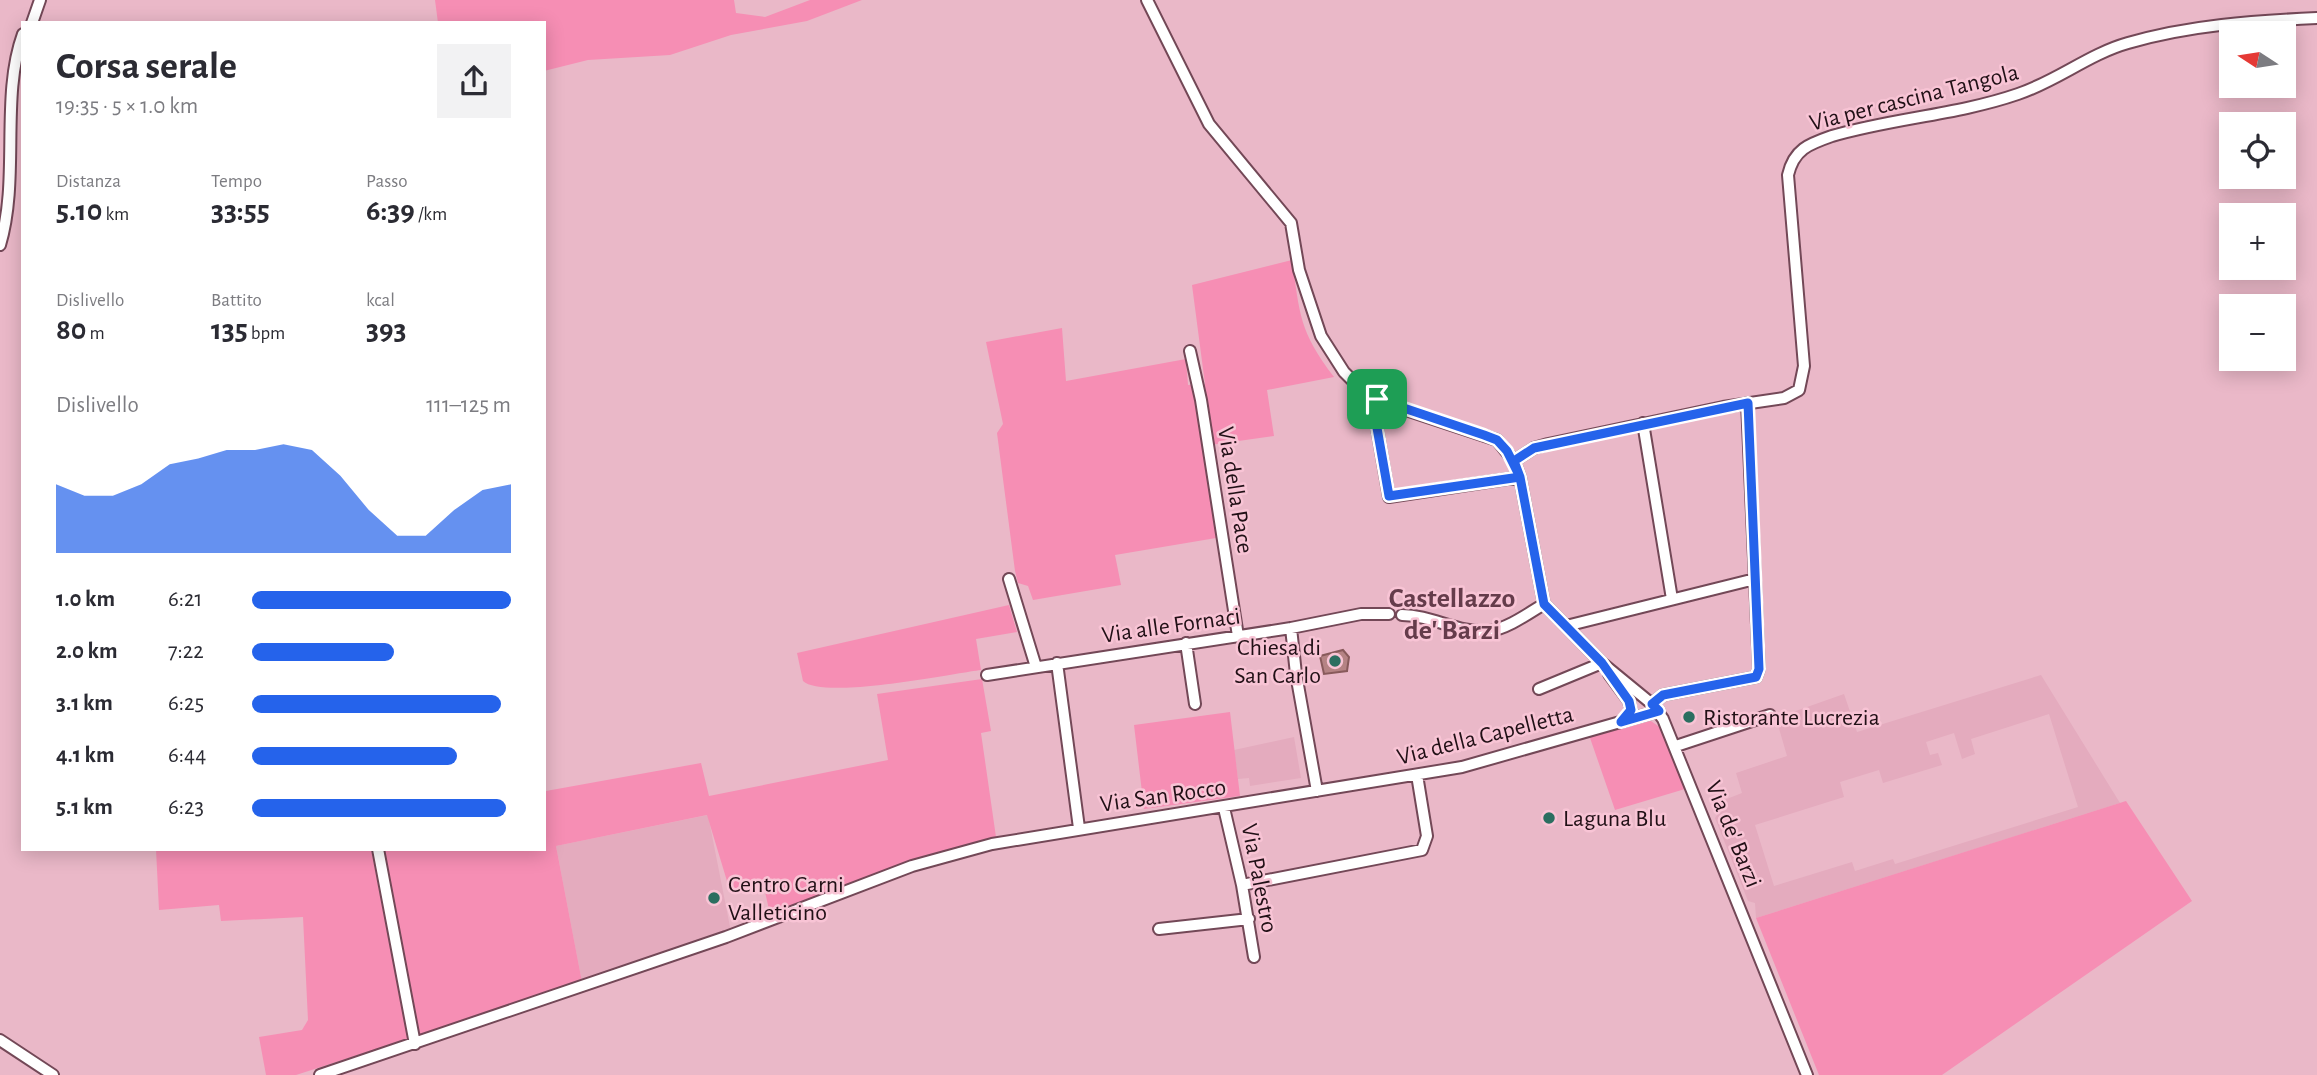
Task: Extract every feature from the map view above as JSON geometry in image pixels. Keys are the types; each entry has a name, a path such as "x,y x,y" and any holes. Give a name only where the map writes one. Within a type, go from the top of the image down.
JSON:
{"street":[{"path":"33,21 40,0"},
{"path":"1147,0 1209,124 1291,223 1299,270 1321,336 1344,372 1377,399 1497,440 1514,461 1520,477 1544,604 1602,663 1629,701 1631,710"},
{"name":"Via per cascina Tangola","path":"1514,461 1534,448 1643,423 1794,395 1803,383 1804,366 1788,175 1796,154 1805,146 1863,129 1992,103 2047,83 2128,43 2241,22 2317,18"},
{"path":"0,246 5,211 4,92 9,66 21,39"},
{"name":"Via della Pace","path":"1190,351 1201,400 1238,636"},
{"path":"1377,399 1374,411 1389,496 1520,477"},
{"path":"1566,626 1755,579 1748,403"},
{"path":"1643,423 1672,599"},
{"path":"1009,579 1036,667"},
{"name":"Via della Capelletta","path":"1317,791 1462,767 1621,722 1655,708 1663,695 1756,677 1759,669 1755,579"},
{"path":"1402,615 1423,615 1466,629 1491,631 1544,604"},
{"name":"Via alle Fornaci","path":"987,675 1291,628 1361,614 1389,614"},
{"path":"1291,628 1296,674 1317,791"},
{"path":"1186,643 1195,704"},
{"path":"1057,663 1080,828"},
{"path":"1539,689 1602,663"},
{"name":"Via de' Barzi","path":"1602,663 1655,708 1676,746 1807,1075"},
{"path":"1621,722 1631,710 1655,708"},
{"path":"1676,746 1770,715"},
{"path":"1242,885 1422,850 1427,836 1417,775"},
{"name":"Via San Rocco","path":"320,1075 528,1007 726,937 912,866 1015,839 1224,808 1317,791"},
{"name":"Via Palestro","path":"1224,808 1249,919 1254,957"},
{"path":"378,851 415,1045"},
{"path":"1159,929 1249,919"},
{"path":"0,1040 52,1075"}],"shaded area":[{"path":"435,0 734,0 736,13 765,17 810,0 862,0 807,21 731,35 670,55 588,60 546,70 546,21 438,21"},
{"path":"1292,260 1307,334 1334,377 1267,390 1274,436 1203,446 1216,538 1115,555 1121,585 1033,600 1028,586 1018,583 1015,571 997,433 1003,424 986,342 1062,328 1066,381 1186,359 1188,385 1205,384 1192,285"},
{"path":"1009,605 1017,632 976,639 981,670 860,687 815,686 803,681 797,653"},
{"path":"2041,675 2120,803 1756,918 1755,903 1748,901 1715,818 1718,814 1714,804 1742,793 1736,773 1787,756 1776,718 1844,694 1857,732","holes":["2049,714 2078,807 1895,864 1893,859 1855,871 1852,862 1774,886 1755,825 1844,797 1840,782 1879,770 1883,783 1942,765 1938,753 1930,755 1926,742 1954,733 1962,759 1975,754 1971,739"]},
{"path":"982,679 991,731 981,733 996,837 770,914 763,883 730,891 707,815 556,846 582,982 420,1036 384,851 546,851 546,791 701,763 709,796 888,760 877,694"},
{"path":"1230,712 1240,796 1144,809 1134,725"},
{"path":"1648,719 1661,728 1685,789 1615,810 1589,735"},
{"path":"1294,737 1301,778 1250,786 1249,778 1238,779 1234,750"},
{"path":"2126,801 2192,901 1942,1075 1819,1075 1756,918"},
{"path":"708,815 731,932 582,982 556,846"},
{"path":"156,851 371,851 408,1039 296,1075 266,1075 259,1037 302,1030 308,1020 303,917 221,921 219,905 159,910"}],"building":[{"name":"Chiesa di San Carlo","path":"1343,650 1349,657 1347,671 1324,674 1320,656"}],"place":[{"name":"Chiesa di San Carlo","path":"1335,661"},
{"name":"Ristorante Lucrezia","path":"1689,717"},
{"name":"Laguna Blu","path":"1549,818"},
{"name":"Centro Carni Valleticino","path":"714,898"}],"district":[{"name":"Castellazzo de' Barzi","path":"1452,613"}],"route":[{"path":"1377,399 1374,411 1389,496 1520,477 1514,461 1534,448 1748,403 1759,669 1756,677 1663,695 1652,704 1659,711 1621,722 1631,710 1629,701 1602,663 1544,604 1520,477 1507,451 1497,440 1377,399"}]}
